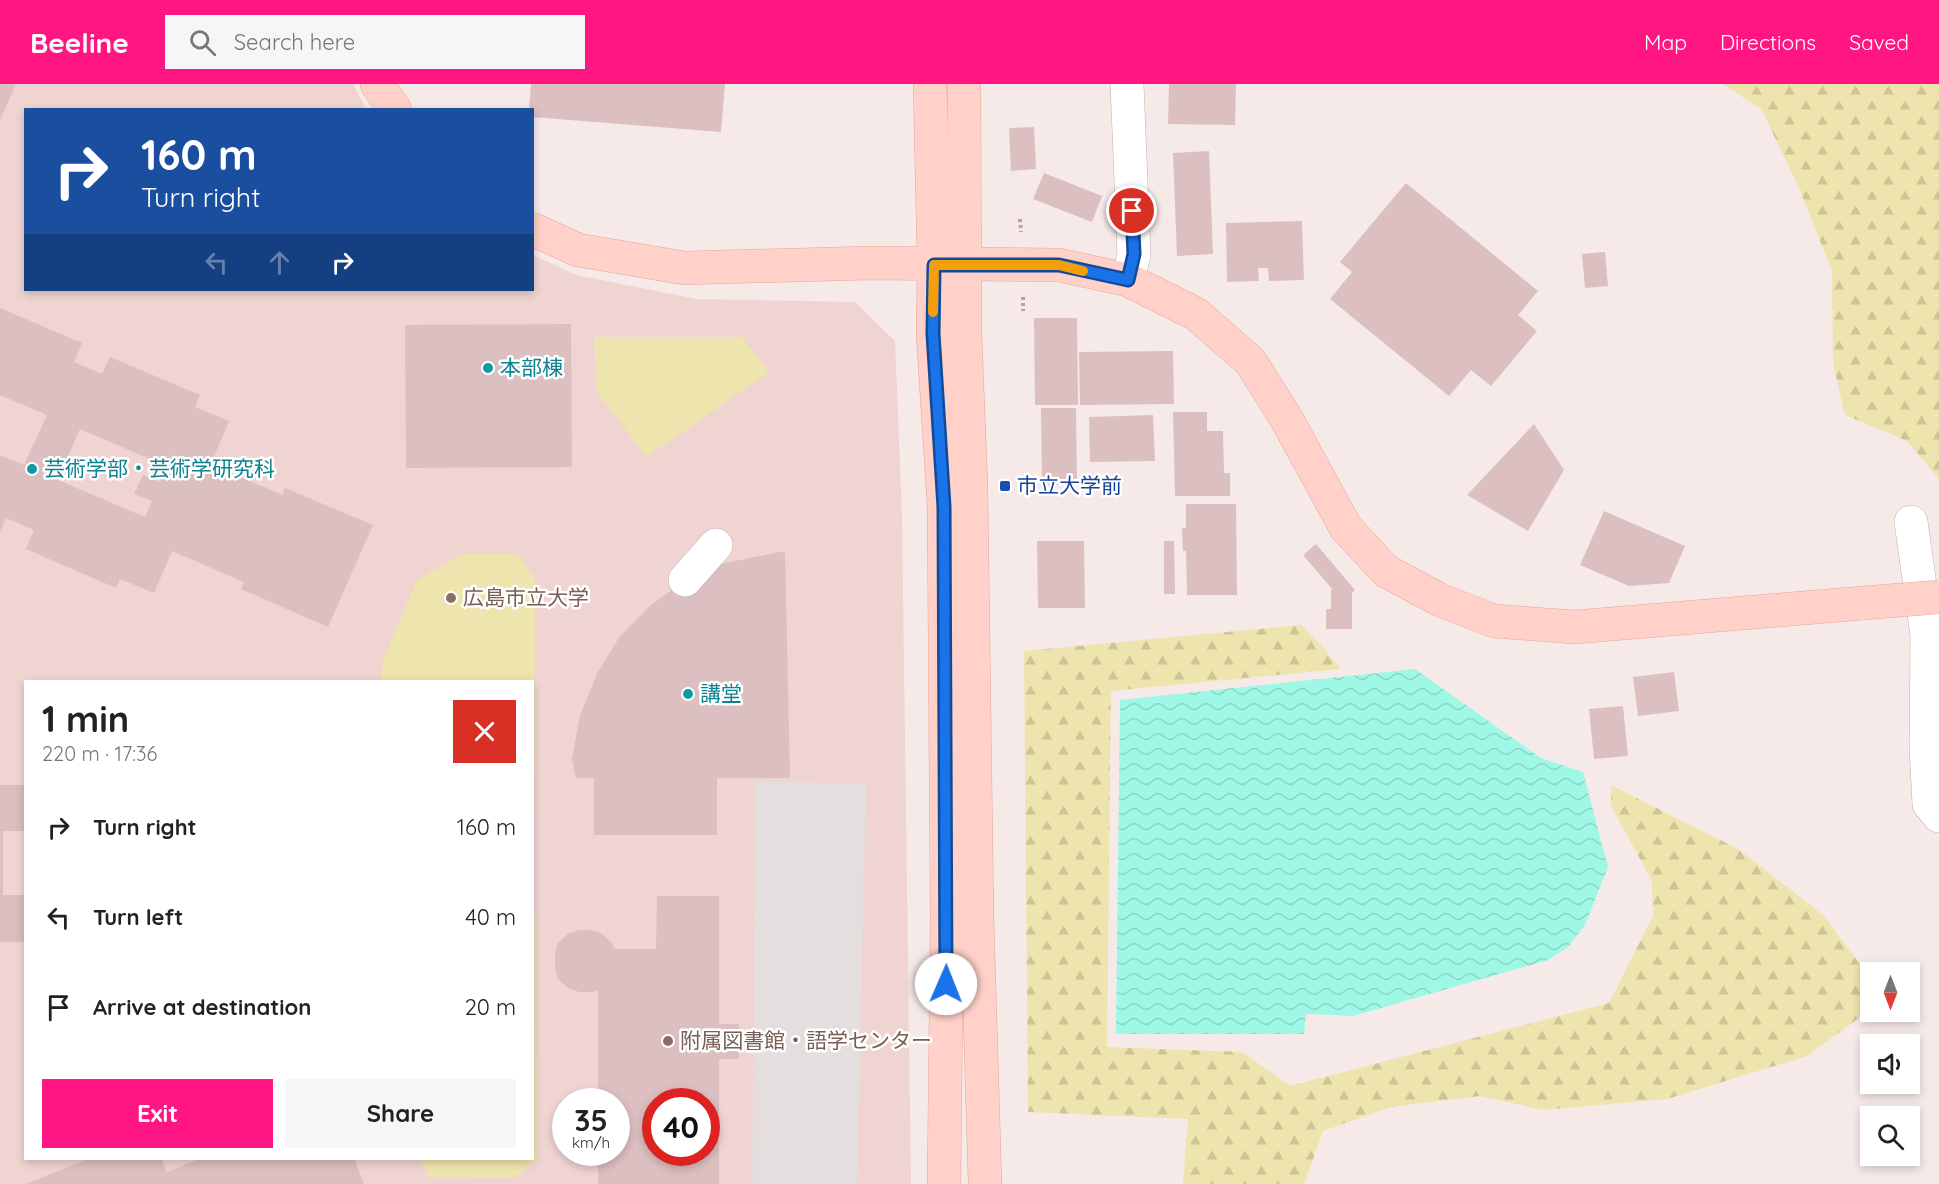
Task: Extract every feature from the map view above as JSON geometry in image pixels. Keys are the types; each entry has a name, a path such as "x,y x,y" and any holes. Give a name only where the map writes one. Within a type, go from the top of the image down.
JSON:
{"street":[{"path":"376,84 393,108"},
{"path":"930,84 950,265 965,334 971,499 977,916 985,1184"},
{"path":"944,1184 947,918 944,519 933,334 950,265 964,84"},
{"path":"1127,84 1134,254 1128,280"},
{"path":"534,229 578,250 684,268 870,263 1059,265 1128,280 1196,314 1250,361 1286,418 1346,528 1386,571 1440,600 1494,621 1575,627 1939,597"},
{"path":"1911,522 1927,635 1926,747 1929,804 1939,816"},
{"path":"685,580 716,545"}],"shaded area":[{"name":"広島市立大学","path":"0,84 353,84 365,108 24,108 24,291 534,291 534,255 576,275 696,299 855,302 895,341 902,515 911,1184 0,1184"},
{"path":"756,781 866,784 857,1184 752,1184"}],"green space":[{"path":"1723,84 1939,84 1939,479 1907,441 1845,415 1833,363 1832,271 1799,188 1762,110"},
{"path":"594,337 742,337 769,372 647,457 597,392"},
{"path":"462,554 517,554 535,579 534,821 534,680 381,680 383,660 417,580"},
{"path":"1301,625 1341,669 1111,691 1107,1047 1242,1052 1290,1086 1609,1003 1653,916 1652,881 1611,806 1611,785 1738,849 1823,915 1860,964 1860,1017 1807,1056 1667,1099 1543,1110 1480,1096 1391,1107 1323,1131 1304,1184 1183,1184 1188,1119 1028,1112 1024,651"},
{"path":"535,913 537,1160 513,1178 429,1177 420,1160 534,1160"}],"water":[{"path":"1415,669 1541,758 1583,772 1608,867 1585,925 1568,947 1548,960 1353,1016 1306,1014 1304,1034 1116,1034 1120,700"}],"building":[{"path":"0,84 16,84 0,120"},
{"path":"531,84 725,84 721,132 534,117 534,108 529,108"},
{"path":"1169,84 1236,84 1235,125 1168,124"},
{"path":"1034,127 1036,169 1011,171 1009,128"},
{"path":"1209,151 1213,254 1177,256 1173,153"},
{"path":"1044,173 1102,196 1092,222 1033,199"},
{"path":"1406,183 1538,291 1518,315 1537,331 1491,386 1471,370 1449,396 1330,299 1352,272 1340,262"},
{"path":"1302,221 1304,280 1269,281 1268,268 1258,268 1259,281 1227,282 1226,223"},
{"path":"1605,252 1608,286 1585,288 1582,254"},
{"name":"芸術学部・芸術学研究科","path":"0,308 82,343 74,362 102,374 110,357 200,395 195,407 229,421 211,464 282,495 285,488 373,525 328,627 241,589 244,582 172,551 154,593 120,579 116,588 26,549 34,530 6,518 0,532 0,455 24,465 47,415 0,395","holes":["80,429 166,466 159,482 143,475 134,494 152,501 145,517 58,480"]},
{"path":"1034,318 1077,318 1078,405 1035,405"},
{"name":"本部棟","path":"571,324 572,467 406,468 405,325"},
{"path":"1173,351 1174,404 1080,405 1079,352"},
{"path":"1041,408 1076,408 1077,485 1042,485"},
{"path":"1173,412 1207,412 1207,431 1223,431 1224,473 1230,473 1230,496 1175,496"},
{"path":"1153,415 1155,461 1090,462 1089,417"},
{"path":"1534,424 1564,470 1528,531 1467,495"},
{"path":"1186,504 1236,504 1237,595 1187,595 1186,551 1183,551 1182,528 1186,528"},
{"path":"1604,511 1685,546 1669,583 1629,586 1580,565"},
{"path":"1037,541 1084,541 1085,608 1038,608"},
{"path":"1164,541 1174,541 1175,594 1164,594"},
{"path":"1316,544 1355,590 1352,593 1352,629 1326,629 1326,609 1331,609 1331,590 1333,590 1303,555"},
{"name":"講堂","path":"785,551 790,778 717,778 717,835 594,835 594,778 576,778 572,759 580,715 597,674 620,636 651,605 685,580 725,563"},
{"path":"1674,672 1679,711 1638,716 1633,677"},
{"path":"1623,706 1628,756 1594,759 1589,709"},
{"path":"0,785 24,785 24,831 3,831 3,895 24,895 24,942 0,942"},
{"name":"附属図書館・語学センター","path":"657,896 719,896 719,1024 739,1024 739,1059 719,1059 719,1088 642,1088 642,1166 719,1166 719,1184 598,1184 598,1166 630,1166 630,1088 598,1088 598,990 579,992 568,988 558,979 555,955 558,943 568,934 579,930 592,930 602,934 612,943 614,949 656,949"},
{"path":"85,1160 162,1160 167,1172 196,1160 355,1160 364,1184 26,1184"}],"slow traffic":[{"path":"933,312 934,265 1059,265 1083,271"}],"place":[{"name":"本部棟","path":"488,368"},
{"name":"芸術学部・芸術学研究科","path":"32,469"},
{"name":"市立大学前","path":"1005,486"},
{"name":"広島市立大学","path":"451,598"},
{"name":"講堂","path":"688,694"},
{"name":"附属図書館・語学センター","path":"668,1041"}],"route":[{"path":"946,984 944,507 933,334 934,265 1059,265 1128,280 1134,254 1132,211"}]}
